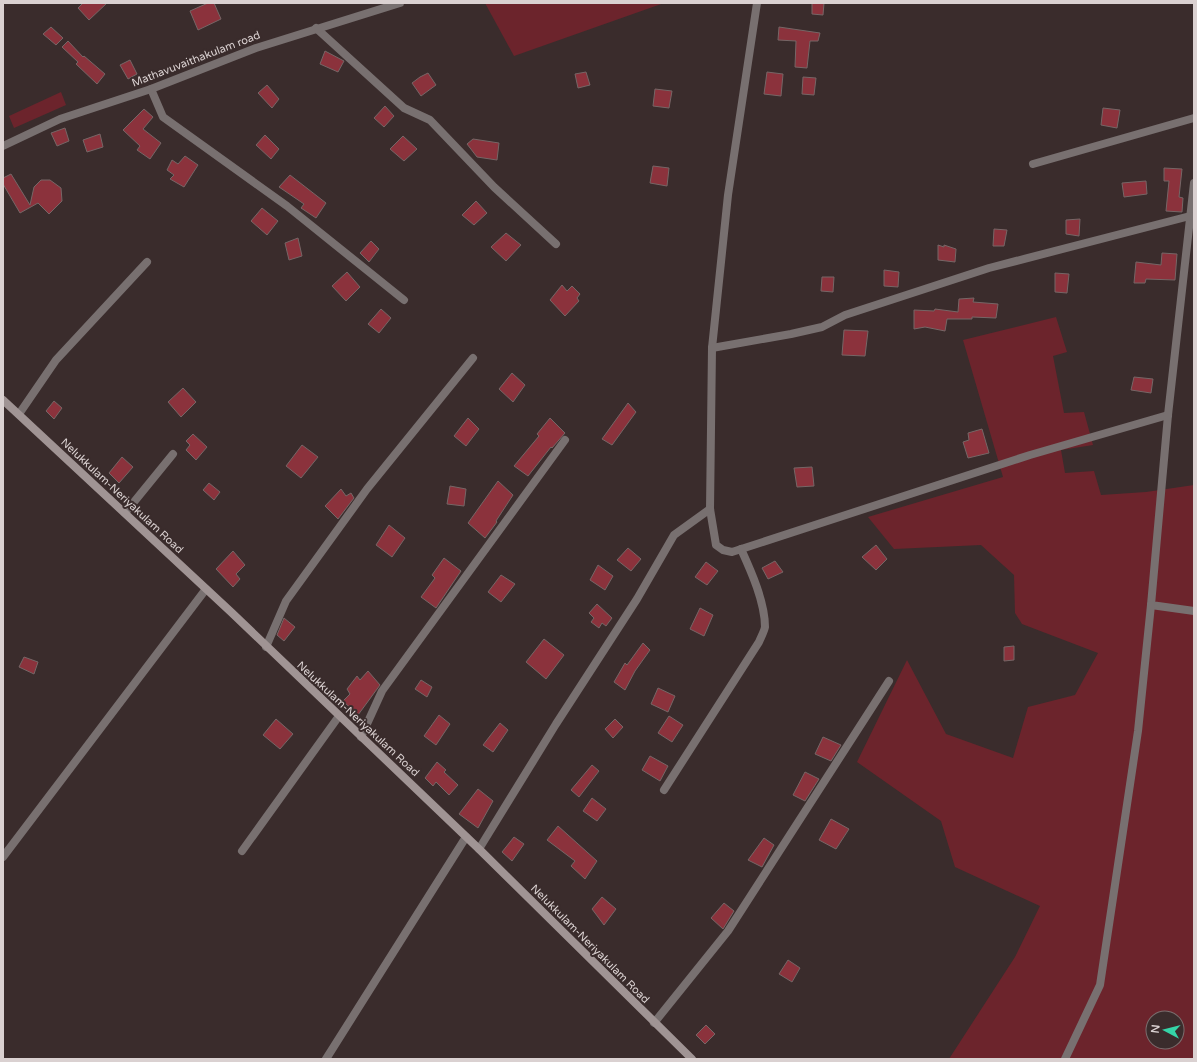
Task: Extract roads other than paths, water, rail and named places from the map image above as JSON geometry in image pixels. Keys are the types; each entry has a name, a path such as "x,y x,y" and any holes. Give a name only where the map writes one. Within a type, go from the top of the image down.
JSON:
{"main road":[{"name":"Nelukkulam-Neriyakulam Road","path":"3,400 206,589 479,849 692,1059"}],"street":[{"name":"Mathavuvaithakulam road","path":"3,146 60,119 151,89 256,48 400,3"},
{"path":"756,3 728,195 712,348 710,509 716,546 728,552 742,549 1030,455 1168,415"},
{"path":"316,28 404,108 430,120 494,187 556,244"},
{"path":"151,89 163,117 287,206 404,300"},
{"path":"1033,164 1194,118"},
{"path":"1064,1059 1100,985 1138,732 1168,415 1194,183"},
{"path":"712,348 822,327 845,315 989,268 1190,216"},
{"path":"19,414 56,360 147,262"},
{"path":"266,647 286,601 367,489 473,358"},
{"path":"361,737 382,691 565,440"},
{"path":"125,513 173,454"},
{"path":"479,849 556,724 637,599 674,535 710,509"},
{"path":"664,790 755,648 765,629 764,616 753,577 742,549"},
{"path":"3,857 206,589"},
{"path":"1151,605 1194,611"},
{"path":"654,1023 728,931 889,682"},
{"path":"242,851 339,716"},
{"path":"326,1059 466,837"}]}
